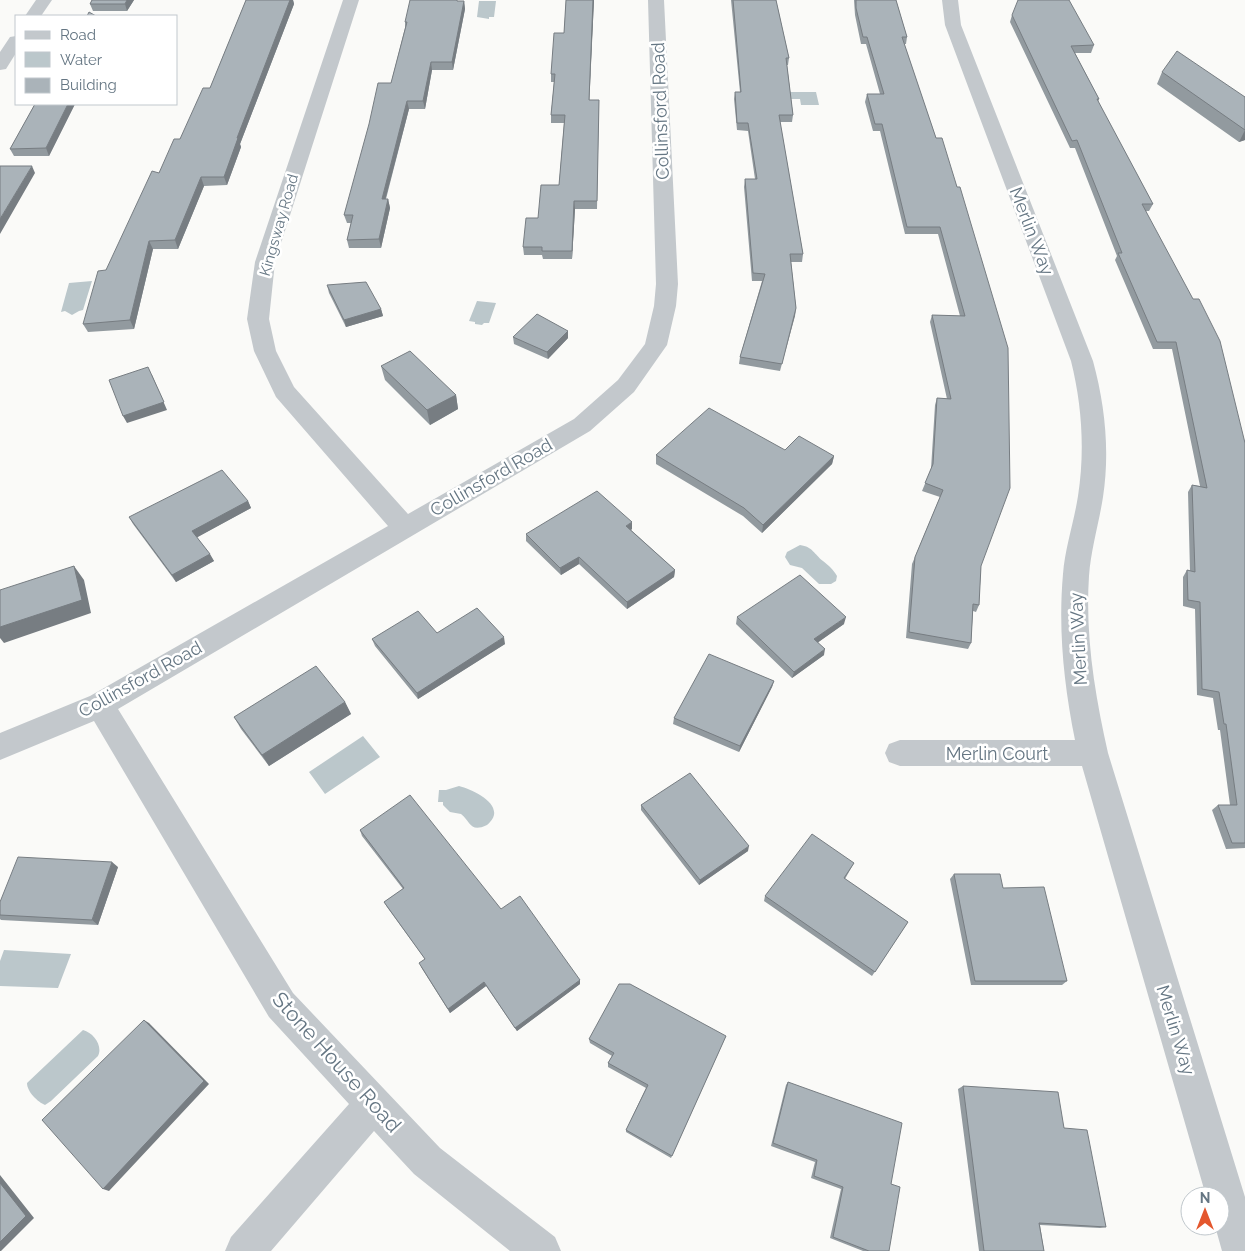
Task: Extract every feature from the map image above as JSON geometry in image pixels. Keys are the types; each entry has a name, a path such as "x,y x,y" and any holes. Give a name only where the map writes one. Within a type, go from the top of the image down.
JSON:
{"street":[{"path":"34,15 44,0"},
{"name":"Kingsway Road","path":"351,0 265,262 258,319 265,351 284,390 404,527"},
{"name":"Collinsford Road","path":"0,747 100,705 582,425 626,386 656,346 665,306 667,284 656,0"},
{"name":"Merlin Way","path":"950,0 954,25 1082,361 1089,387 1094,457 1092,486 1076,574 1074,623 1081,699 1093,754 1242,1251"},
{"path":"0,65 15,42"},
{"name":"Stone House Road","path":"100,705 281,1004 427,1161 541,1251"},
{"name":"Merlin Court","path":"900,754 1093,754"},
{"path":"245,1251 373,1104"}],"water":[{"path":"479,1 496,1 494,17 489,17 489,19 477,17"},
{"path":"774,92 816,92 819,105 801,105 800,99 775,99"},
{"path":"92,281 83,310 72,315 65,311 61,312 69,283"},
{"path":"477,301 496,303 489,323 482,325 469,321"},
{"path":"800,545 811,549 831,568 837,576 836,581 831,584 819,584 802,568 790,565 785,557 787,552"},
{"path":"363,736 380,757 325,794 309,772"},
{"path":"459,786 481,795 492,806 493,818 487,825 477,828 471,826 461,814 450,812 443,805 443,802 438,802 439,790"},
{"path":"4,950 71,954 58,988 0,986 0,961"},
{"path":"83,1030 91,1034 96,1040 99,1048 98,1056 51,1101 45,1105 42,1104 31,1093 27,1083"}],"building":[{"path":"92,0 127,0 125,4 90,4"},
{"path":"246,0 290,0 224,177 201,177 175,240 149,241 130,320 83,324 98,271 106,270 152,171 159,173 174,139 180,139 203,88 210,88"},
{"path":"410,0 464,1 452,62 431,62 423,101 407,101 382,199 388,199 379,239 347,240 353,215 344,215 369,124 378,83 391,83 407,22 405,22"},
{"path":"566,0 593,0 589,100 599,100 597,201 574,201 572,251 542,251 542,247 523,247 526,218 538,218 541,185 559,185 565,115 551,115 555,74 551,74 554,33 564,33"},
{"path":"733,0 776,0 789,58 786,58 793,115 779,115 803,254 790,254 796,308 782,364 740,357 765,274 753,273 745,179 757,179 748,123 737,123 735,92 741,92"},
{"path":"856,0 896,0 907,37 902,37 936,138 942,138 957,187 960,187 1008,348 1010,488 981,566 979,605 973,604 971,643 909,632 915,557 943,490 925,483 933,464 937,398 951,399 932,315 965,316 940,227 907,227 882,124 875,124 867,94 884,94 867,37 863,37"},
{"path":"1018,0 1069,0 1094,45 1071,46 1153,204 1142,204 1193,299 1199,299 1220,341 1245,443 1245,843 1232,843 1218,805 1237,805 1226,724 1224,724 1219,692 1202,689 1200,602 1188,600 1187,570 1195,572 1192,485 1207,488 1176,342 1157,342 1118,253 1122,253 1077,140 1072,141 1012,15"},
{"path":"1177,51 1245,97 1245,130 1162,72"},
{"path":"34,105 68,105 46,148 10,149"},
{"path":"0,166 32,166 0,219"},
{"path":"366,282 381,309 344,320 327,285"},
{"path":"537,314 568,331 547,352 513,337"},
{"path":"410,351 456,395 427,410 381,366"},
{"path":"148,367 164,402 123,416 109,380"},
{"path":"709,408 785,450 799,436 834,456 763,525 744,508 656,455"},
{"path":"222,470 248,501 192,531 210,554 172,575 129,517"},
{"path":"597,491 632,522 626,526 675,570 627,602 579,557 560,568 526,534"},
{"path":"74,566 82,600 0,627 0,590"},
{"path":"800,575 846,617 814,639 825,649 794,672 737,617"},
{"path":"477,608 504,637 417,693 372,639 418,611 437,633"},
{"path":"709,654 774,681 740,746 674,718"},
{"path":"316,666 345,702 262,755 234,717"},
{"path":"690,773 749,846 700,880 641,805"},
{"path":"410,795 501,909 520,896 580,980 515,1028 484,982 448,1009 419,963 425,959 384,902 404,888 360,830"},
{"path":"812,834 854,863 844,878 908,922 875,972 765,896"},
{"path":"18,857 112,862 92,920 0,915 0,902"},
{"path":"954,874 1000,874 1003,888 1044,887 1067,981 975,981"},
{"path":"619,984 630,984 726,1036 672,1156 626,1130 648,1085 608,1063 614,1053 589,1039"},
{"path":"144,1020 204,1081 103,1189 42,1120"},
{"path":"788,1082 902,1123 891,1184 900,1187 889,1251 869,1251 833,1237 843,1187 814,1176 817,1160 773,1143"},
{"path":"963,1086 1058,1092 1064,1128 1087,1130 1106,1227 1039,1223 1044,1251 984,1251"},
{"path":"0,1183 26,1216 0,1242"}]}
